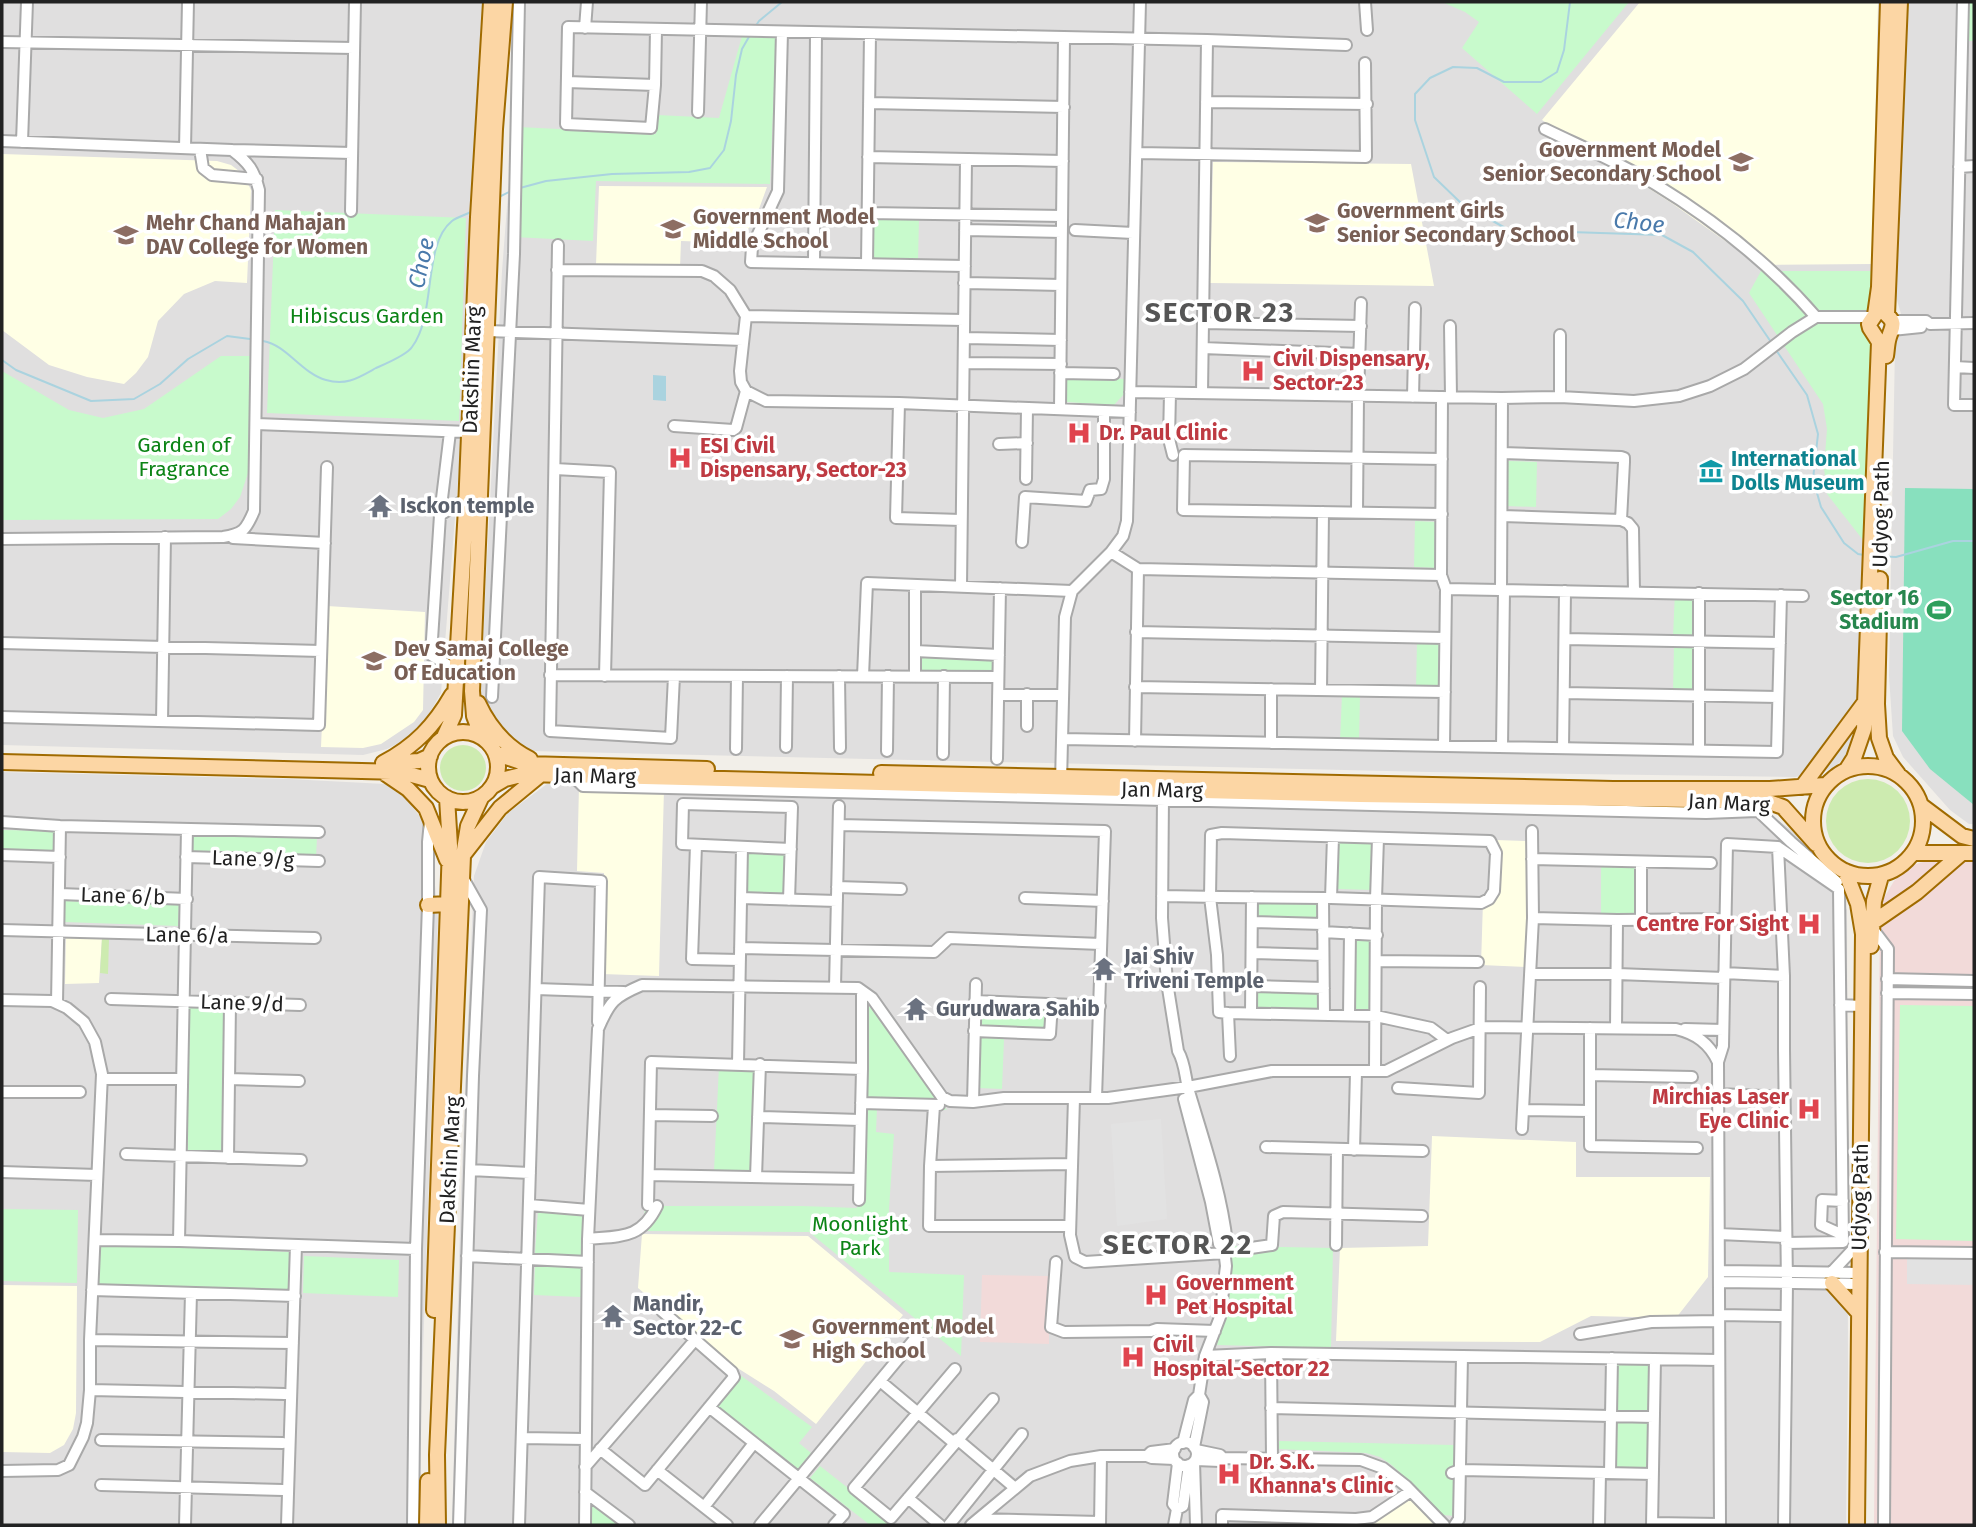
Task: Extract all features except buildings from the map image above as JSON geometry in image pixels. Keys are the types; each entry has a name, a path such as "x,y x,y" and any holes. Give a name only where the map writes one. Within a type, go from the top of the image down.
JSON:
{"main road":[{"name":"Dakshin Marg","path":"444,737 454,715 469,432 487,186 491,2"},
{"name":"Dakshin Marg","path":"487,186 495,129 505,2"},
{"name":"Udyog Path","path":"1888,2 1879,287 1885,366 1875,576 1879,738 1886,758 1898,774"},
{"name":"Udyog Path","path":"1882,324 1899,2"},
{"name":"Dakshin Marg","path":"482,737 474,716 472,691 487,331 485,216"},
{"name":"Udyog Path","path":"1847,769 1854,758 1864,729 1875,576"},
{"path":"382,767 406,751 439,717 455,691"},
{"path":"463,856 500,808 540,770 514,751 485,719 472,691"},
{"path":"1802,787 1866,702"},
{"path":"2,762 382,767 419,761 430,755 444,737 468,732 482,737 492,746 498,769 496,780 481,798 469,802 447,799 430,780 430,755"},
{"path":"2,754 382,767 430,780"},
{"name":"Jan Marg","path":"496,754 540,770 572,775 1061,782"},
{"path":"1922,806 1923,830 1914,853 1900,867 1881,876 1858,876 1836,867 1816,844 1812,812 1825,785 1847,769 1877,766 1898,774 1913,789 1922,806 1962,836 1971,851"},
{"path":"382,767 418,799 430,816 449,866"},
{"name":"Jan Marg","path":"493,786 505,779 540,770 1061,782 1163,790 1753,806 1766,801 1783,807 1816,844"},
{"name":"Jan Marg","path":"1163,790 1757,789 1825,785"},
{"name":"Dakshin Marg","path":"438,1525 438,1441 463,856 468,826 481,798"},
{"name":"Dakshin Marg","path":"427,1525 448,904 450,825 447,799"},
{"path":"1914,853 1971,851"},
{"path":"1872,926 1971,851"},
{"name":"Udyog Path","path":"1845,871 1855,897 1863,934 1857,1525"},
{"name":"Udyog Path","path":"1865,1525 1872,926 1874,901 1881,876"},
{"path":"428,905 448,904"},
{"path":"1832,1278 1859,1313"}],"street":[{"path":"22,142 27,2"},
{"path":"186,148 188,2"},
{"path":"351,211 355,2"},
{"path":"492,698 514,254 519,2"},
{"path":"585,28 587,2"},
{"path":"698,112 701,2"},
{"path":"1061,782 1067,604 1072,591 1096,570 1123,536 1127,521 1140,2"},
{"path":"1365,2 1367,30"},
{"path":"1963,2 1954,405 1974,405"},
{"path":"656,29 651,128 566,124 568,27 1207,40 1346,45"},
{"path":"782,32 778,191 752,247 751,262 965,266"},
{"path":"814,263 816,33"},
{"path":"867,264 870,34"},
{"path":"1060,409 1065,37"},
{"path":"1202,393 1207,40"},
{"path":"2,42 354,48"},
{"path":"1136,153 1366,157 1365,63"},
{"path":"1961,78 1974,78"},
{"path":"567,82 655,85"},
{"path":"1206,102 1367,104"},
{"path":"869,103 1064,107"},
{"path":"1545,129 1628,169 1683,203 1767,267 1819,318"},
{"path":"2,141 352,153"},
{"path":"200,149 203,168 212,175 257,179"},
{"path":"223,537 240,534 248,525 254,511 259,190 257,179 247,161 232,150"},
{"path":"868,157 1063,161"},
{"path":"961,587 966,159"},
{"path":"1959,167 1974,166"},
{"path":"867,213 1062,216"},
{"path":"965,230 1062,232"},
{"path":"1075,230 1133,233"},
{"path":"558,245 550,731 671,738 674,676"},
{"path":"558,270 702,271 714,276 730,290 746,316 741,382 746,391 766,401 1130,412"},
{"path":"964,283 1061,285"},
{"path":"1357,512 1361,303"},
{"path":"1413,397 1415,308"},
{"path":"746,316 964,320"},
{"path":"1130,392 1560,397 1634,401 1679,396 1710,386 1754,363 1792,332 1819,318 1882,324 1926,321 1930,324 1974,323"},
{"path":"1203,323 1361,326"},
{"path":"1444,746 1446,589 1441,576 1442,459 1450,326"},
{"path":"487,331 743,340"},
{"path":"1560,335 1560,397"},
{"path":"964,338 1061,340"},
{"path":"1203,348 1360,354"},
{"path":"964,363 1114,374"},
{"path":"1955,367 1974,368"},
{"path":"674,426 733,430 736,428 746,391"},
{"path":"1170,393 1169,439 1173,455"},
{"path":"1502,398 1502,747"},
{"path":"899,403 896,518 961,520"},
{"path":"1026,479 1027,408"},
{"path":"1022,542 1025,497 1086,501 1090,490 1101,489 1104,479 1104,411"},
{"path":"256,424 469,432"},
{"path":"450,432 440,515 431,655 456,670"},
{"path":"999,444 1027,443"},
{"path":"1502,453 1624,458 1621,520"},
{"path":"1442,459 1184,455 1183,510 1442,514"},
{"path":"2,717 319,725 327,467"},
{"path":"555,469 610,472 605,676"},
{"path":"440,515 466,499"},
{"path":"1321,690 1323,512"},
{"path":"1502,516 1621,520 1628,523 1633,529 1634,592"},
{"path":"162,722 165,537"},
{"path":"2,539 223,537 325,543"},
{"path":"1111,552 1138,569 1441,576"},
{"path":"1135,741 1138,569"},
{"path":"863,676 867,583 1072,591"},
{"path":"915,585 915,677"},
{"path":"997,759 1000,589"},
{"path":"1446,589 1803,596"},
{"path":"1563,748 1565,591"},
{"path":"1699,593 1699,750"},
{"path":"1062,739 1777,752 1781,594"},
{"path":"1136,632 1445,638"},
{"path":"1564,639 1780,643"},
{"path":"2,643 321,651"},
{"path":"915,652 999,654"},
{"path":"550,675 998,677"},
{"path":"736,749 737,676"},
{"path":"786,747 787,676"},
{"path":"839,676 840,748"},
{"path":"887,676 887,751"},
{"path":"943,754 944,676"},
{"path":"1135,687 1445,692"},
{"path":"1271,689 1271,743"},
{"path":"1027,694 1027,726"},
{"path":"1564,694 1778,697"},
{"path":"998,695 1063,695"},
{"path":"572,775 583,786 1163,790 1162,895 1167,982 1178,1051 1176,1057 1226,1266 1220,1317 1205,1356 1199,1395 1194,1400 1182,1506 1177,1509 1174,1525"},
{"path":"789,900 792,807 683,804 682,844 790,849"},
{"path":"835,987 839,806"},
{"path":"1753,806 1855,897"},
{"path":"413,1525 416,1250 430,816"},
{"path":"2,822 60,826 319,832"},
{"path":"839,825 1105,831 1096,1098"},
{"path":"57,1003 60,826"},
{"path":"179,1241 187,829"},
{"path":"1522,1129 1533,918 1532,831"},
{"path":"1162,895 1210,897 1376,899 1481,903 1489,899 1494,891 1496,853 1490,841 1222,833 1211,835 1210,897 1217,955 1219,1012 1376,1016 1431,1028 1447,1040"},
{"path":"1324,1014 1323,928 1333,837"},
{"path":"1375,1071 1378,838"},
{"path":"1655,1359 1652,1524 1720,1525 1718,1062 1723,1046 1727,844 1778,848 1839,890 1843,1242 1719,1234"},
{"path":"696,845 692,959 836,949 934,952 949,938 1101,944"},
{"path":"738,1064 742,847"},
{"path":"1778,848 1784,976 1787,1277 1784,1525"},
{"path":"2,855 60,857"},
{"name":"Lane 9/g","path":"186,857 319,861"},
{"path":"1532,859 1711,863"},
{"path":"1641,862 1641,919"},
{"path":"519,1525 539,877 601,881 598,1029 588,1239 584,1525"},
{"path":"459,1525 481,910 463,878"},
{"path":"837,887 901,890"},
{"name":"Lane 6/b","path":"60,894 187,899"},
{"path":"1251,1012 1252,897"},
{"path":"741,898 837,901"},
{"path":"1025,898 1103,901"},
{"path":"1533,918 1726,919"},
{"path":"1616,1028 1617,920"},
{"path":"1252,922 1377,935"},
{"path":"1872,926 1888,949 1884,1525"},
{"name":"Lane 6/a","path":"2,930 315,938"},
{"path":"1349,1015 1350,933"},
{"path":"1252,953 1323,955"},
{"path":"1376,961 1478,962"},
{"path":"1530,974 1784,976"},
{"path":"1887,979 1974,981"},
{"path":"973,1102 976,984"},
{"path":"598,1029 608,1006 624,992 642,985 858,988 872,999 942,1097 950,1101 973,1102 1004,1098 1096,1098 1184,1087 1272,1071 1386,1071 1447,1040 1480,1028 1723,1030"},
{"path":"1252,986 1324,988"},
{"path":"1398,1087 1479,1093 1480,987"},
{"path":"536,989 624,992"},
{"path":"859,1200 862,991"},
{"path":"1887,993 1974,994"},
{"name":"Lane 9/d","path":"111,999 300,1004"},
{"path":"2,1000 52,1001 67,1008 84,1022 95,1042 102,1079 87,1423 69,1465 58,1470 2,1471"},
{"path":"975,1001 1100,1006"},
{"path":"229,1158 230,1003"},
{"path":"974,1031 1051,1034 1052,1004"},
{"path":"1840,1005 1862,1006"},
{"path":"1228,1013 1230,1056"},
{"path":"1590,1028 1590,1146 1697,1148"},
{"path":"1676,1029 1701,1039 1712,1049 1718,1062"},
{"path":"588,1239 628,1235 651,1218 651,1062 862,1069"},
{"path":"756,1177 760,1065"},
{"path":"1354,1150 1356,1072"},
{"path":"1590,1075 1692,1077"},
{"path":"102,1079 182,1079"},
{"path":"229,1079 299,1081"},
{"path":"2,1092 80,1092"},
{"path":"1718,1094 1784,1097"},
{"path":"1074,1098 1070,1235 1075,1257 1085,1262 1224,1251"},
{"path":"861,1103 934,1106 950,1101"},
{"path":"934,1106 929,1226 1070,1226"},
{"path":"1523,1110 1590,1111"},
{"path":"650,1115 712,1116"},
{"path":"758,1117 860,1120"},
{"path":"1266,1147 1423,1151"},
{"path":"1336,1245 1337,1149"},
{"path":"126,1154 301,1160"},
{"path":"930,1166 1072,1164"},
{"path":"470,1170 530,1173"},
{"path":"2,1172 97,1175"},
{"path":"649,1175 859,1179"},
{"path":"1843,1235 1821,1225 1822,1200 1860,1195"},
{"path":"529,1205 589,1210"},
{"path":"1244,1249 1272,1245 1274,1216 1283,1212 1422,1216"},
{"path":"95,1240 416,1250"},
{"path":"1832,1278 1860,1242"},
{"path":"288,1525 296,1245"},
{"path":"1885,1252 1974,1253"},
{"path":"467,1256 588,1262"},
{"path":"1056,1262 1051,1328 1064,1332 1157,1329 1215,1331"},
{"path":"1719,1276 1859,1278"},
{"path":"92,1290 295,1296"},
{"path":"186,1525 191,1293"},
{"path":"600,1449 645,1485 734,1374 663,1311"},
{"path":"1580,1334 1651,1322 1786,1316"},
{"path":"760,1525 918,1335"},
{"path":"90,1340 293,1343"},
{"path":"585,1467 695,1340"},
{"path":"1205,1356 1271,1353 1719,1360"},
{"path":"1271,1353 1272,1460"},
{"path":"1455,1525 1459,1519 1456,1472 1462,1356"},
{"path":"1599,1525 1611,1416 1612,1358"},
{"path":"955,1368 854,1488 891,1518 993,1399"},
{"path":"880,1381 1015,1488"},
{"path":"90,1390 285,1394"},
{"path":"709,1407 844,1514 834,1525"},
{"path":"1271,1408 1654,1417"},
{"path":"949,1525 1022,1434"},
{"path":"522,1438 585,1439"},
{"path":"101,1440 283,1443"},
{"path":"704,1507 754,1443"},
{"path":"1186,1455 1196,1525"},
{"path":"975,1522 1030,1476 1070,1461 1101,1456 1152,1458 1186,1455 1220,1461 1223,1458 1361,1460 1383,1468 1411,1491 1444,1525"},
{"path":"975,1522 1100,1524 1101,1456"},
{"path":"657,1470 727,1525"},
{"path":"1456,1472 1653,1474"},
{"path":"101,1485 283,1490"},
{"path":"1222,1525 1222,1515 1324,1522 1372,1517 1411,1491"},
{"path":"585,1492 629,1525"},
{"path":"908,1498 940,1525"}],"shaded area":[{"path":"2,2 483,2 459,468 441,693 427,717 410,737 387,749 363,755 2,745"},
{"path":"523,2 1882,2 1874,347 1857,719 1846,756 1835,767 1817,774 1795,777 1429,772 530,751 502,730 480,695 502,271"},
{"name":"Government Model Senior Secondary School","path":"1640,2 1878,3 1872,264 1759,265 1673,204 1542,120"},
{"path":"1909,2 1974,2 1974,824 1969,824 1950,810 1903,757 1893,736 1889,676 1895,346 1903,321 1895,293 1906,8"},
{"name":"Mehr Chand Mahajan DAV College for Women","path":"2,154 217,161 231,165 243,174 251,190 247,283 215,281 184,294 158,321 148,357 124,384 87,377 49,365 2,330"},
{"name":"Government Girls Senior Secondary School","path":"1213,162 1411,164 1434,286 1210,283"},
{"name":"Government Model Middle School","path":"599,186 767,187 756,217 739,243 681,241 680,268 596,265"},
{"name":"Dev Samaj College Of Education","path":"327,606 425,612 423,710 414,722 381,744 363,748 321,747"},
{"path":"2,772 385,784 405,798 422,819 431,842 438,918 417,1525 2,1525"},
{"path":"591,781 1768,813 1796,833 1828,875 1847,910 1846,1525 452,1525 461,1191 474,876 486,842 508,813 547,784"},
{"path":"579,786 664,789 659,976 602,974 604,873 577,871"},
{"path":"1495,840 1530,841 1526,967 1481,965 1483,901 1493,902"},
{"path":"1935,859 1974,861 1974,1525 1874,1525 1880,911 1894,881 1912,865"},
{"path":"66,937 102,938 99,983 65,984"},
{"path":"1161,1119 1167,1219 1117,1226 1111,1124"},
{"path":"1432,1136 1576,1142 1576,1177 1710,1177 1708,1277 1676,1318 1591,1316 1540,1342 1336,1341 1340,1248 1428,1246"},
{"name":"Government Model High School","path":"642,1234 808,1236 903,1315 816,1424 774,1391 728,1362 638,1288"},
{"path":"1907,1258 1974,1260 1974,1285 1907,1284"},
{"path":"982,1275 1049,1276 1049,1344 980,1342"},
{"path":"2,1285 77,1286 76,1413 73,1429 64,1445 50,1453 2,1452"},
{"path":"1410,1497 1439,1525 1354,1525 1354,1523"}],"green space":[{"path":"1442,2 1629,2 1537,114 1462,48 1479,22 1465,12"},
{"path":"1968,2 1974,2 1974,41 1967,41"},
{"path":"742,36 776,38 770,184 596,181 593,241 514,237 519,127 656,134 657,115 719,118"},
{"name":"Hibiscus Garden","path":"275,210 466,218 459,421 267,413"},
{"path":"873,218 919,219 918,262 872,261"},
{"path":"1761,271 1873,271 1867,318 1872,346 1863,540 1827,494 1824,468 1827,429 1823,404 1749,293"},
{"name":"Garden of Fragrance","path":"221,356 250,356 248,473 240,497 231,509 218,519 2,520 2,371 69,410 103,418 144,409"},
{"path":"1067,377 1126,379 1125,393 1114,405 1066,402"},
{"path":"1508,461 1537,462 1536,507 1506,506"},
{"name":"Sector 16 Stadium","path":"1905,488 1974,489 1974,805 1930,769 1902,731"},
{"path":"1415,521 1438,522 1437,568 1414,567"},
{"path":"1675,591 1697,592 1696,638 1673,637"},
{"path":"1417,642 1440,642 1438,689 1416,688"},
{"path":"1674,646 1696,646 1695,693 1673,692"},
{"path":"920,656 995,658 995,673 920,671"},
{"path":"1342,694 1360,695 1359,742 1340,741"},
{"path":"463,745 480,751 486,768 480,785 463,791 446,785 440,768 446,751"},
{"path":"1860,779 1876,779 1892,786 1903,797 1910,813 1907,837 1898,851 1876,863 1860,863 1844,856 1833,845 1826,829 1826,813 1833,797 1844,786"},
{"path":"2,830 57,831 56,853 2,852"},
{"path":"192,833 317,837 316,858 191,854"},
{"path":"1339,841 1373,841 1373,890 1338,889"},
{"path":"747,852 786,853 785,895 746,894"},
{"path":"1601,865 1635,865 1635,914 1601,914"},
{"path":"1255,895 1321,897 1321,921 1255,920"},
{"path":"64,901 179,905 178,926 64,922"},
{"path":"102,938 109,939 108,974 100,973"},
{"path":"1353,940 1374,940 1373,1014 1352,1014"},
{"path":"1254,989 1321,990 1320,1012 1253,1010"},
{"path":"975,1001 1052,1004 1050,1034 974,1031"},
{"name":"Moonlight Park","path":"866,1002 947,1110 877,1108 876,1132 894,1134 889,1209 889,1272 964,1275 961,1356 809,1232 643,1231 645,1206 857,1208"},
{"path":"1900,1005 1974,1006 1974,1241 1896,1239"},
{"path":"188,1008 225,1008 225,1150 188,1150"},
{"path":"981,1035 1004,1039 1002,1089 978,1088"},
{"path":"719,1066 756,1066 751,1173 714,1171"},
{"path":"2,1209 78,1210 77,1283 2,1281"},
{"path":"538,1211 583,1214 581,1256 535,1253"},
{"path":"99,1244 292,1252 290,1292 98,1284"},
{"path":"1228,1246 1333,1248 1331,1348 1217,1345 1227,1295"},
{"path":"304,1256 399,1260 398,1297 303,1293"},
{"path":"535,1265 582,1267 581,1297 534,1295"},
{"path":"1617,1364 1651,1365 1650,1413 1616,1413"},
{"path":"740,1375 812,1427 799,1443 811,1453 798,1469 716,1406"},
{"path":"1616,1421 1650,1421 1650,1470 1615,1470"},
{"path":"1279,1441 1454,1445 1455,1516 1443,1515 1393,1466 1380,1457 1366,1453 1279,1449"},
{"path":"820,1466 890,1521 887,1525 870,1525 810,1478"},
{"path":"591,1504 619,1525 591,1525"}],"water":[{"path":"653,375 666,376 666,401 653,400"}],"waterway":[{"name":"Choe","path":"755,27 782,2"},
{"name":"Choe","path":"1570,2 1564,50 1557,72 1541,82 1504,82 1477,68 1453,67 1430,78 1415,94 1415,120 1434,177 1462,204 1509,230 1662,235 1693,252 1743,301 1771,342"},
{"name":"Choe","path":"520,188 546,181 612,174 689,172 710,168 724,150 731,121 736,75 742,49 750,35"},
{"name":"Choe","path":"497,198 511,191"},
{"name":"Choe","path":"263,341 279,348 309,372 333,382 352,380 401,356 412,347 420,333 433,263 443,232 452,221 471,212"},
{"name":"Choe","path":"2,360 16,370 91,401 134,399 160,384 188,359 227,336 250,339"},
{"name":"Choe","path":"1776,350 1807,395 1818,434 1813,479 1821,507 1844,543 1858,554 1864,555"},
{"name":"Choe","path":"1876,556 1896,557 1953,541 1974,541"}],"place":[{"name":"Government Model Senior Secondary School","path":"1741,162"},
{"name":"Government Girls Senior Secondary School","path":"1317,223"},
{"name":"Government Model Middle School","path":"673,229"},
{"name":"Mehr Chand Mahajan DAV College for Women","path":"126,235"},
{"name":"Civil Dispensary, Sector-23","path":"1253,371"},
{"name":"Dr. Paul Clinic","path":"1079,433"},
{"name":"ESI Civil Dispensary, Sector-23","path":"680,458"},
{"name":"International Dolls Museum","path":"1711,471"},
{"name":"Isckon temple","path":"380,506"},
{"name":"Sector 16 Stadium","path":"1939,610"},
{"name":"Dev Samaj College Of Education","path":"374,661"},
{"name":"Centre For Sight","path":"1809,924"},
{"name":"Jai Shiv Triveni Temple","path":"1104,969"},
{"name":"Gurudwara Sahib","path":"916,1009"},
{"name":"Mirchias Laser Eye Clinic","path":"1809,1109"},
{"name":"Government Pet Hospital","path":"1156,1295"},
{"name":"Mandir, Sector 22-C","path":"613,1316"},
{"name":"Government Model High School","path":"792,1339"},
{"name":"Civil Hospital-Sector 22","path":"1133,1357"},
{"name":"Dr. S.K. Khanna's Clinic","path":"1229,1474"}],"district":[{"name":"SECTOR 23","path":"1220,312"},
{"name":"SECTOR 22","path":"1178,1244"}]}
